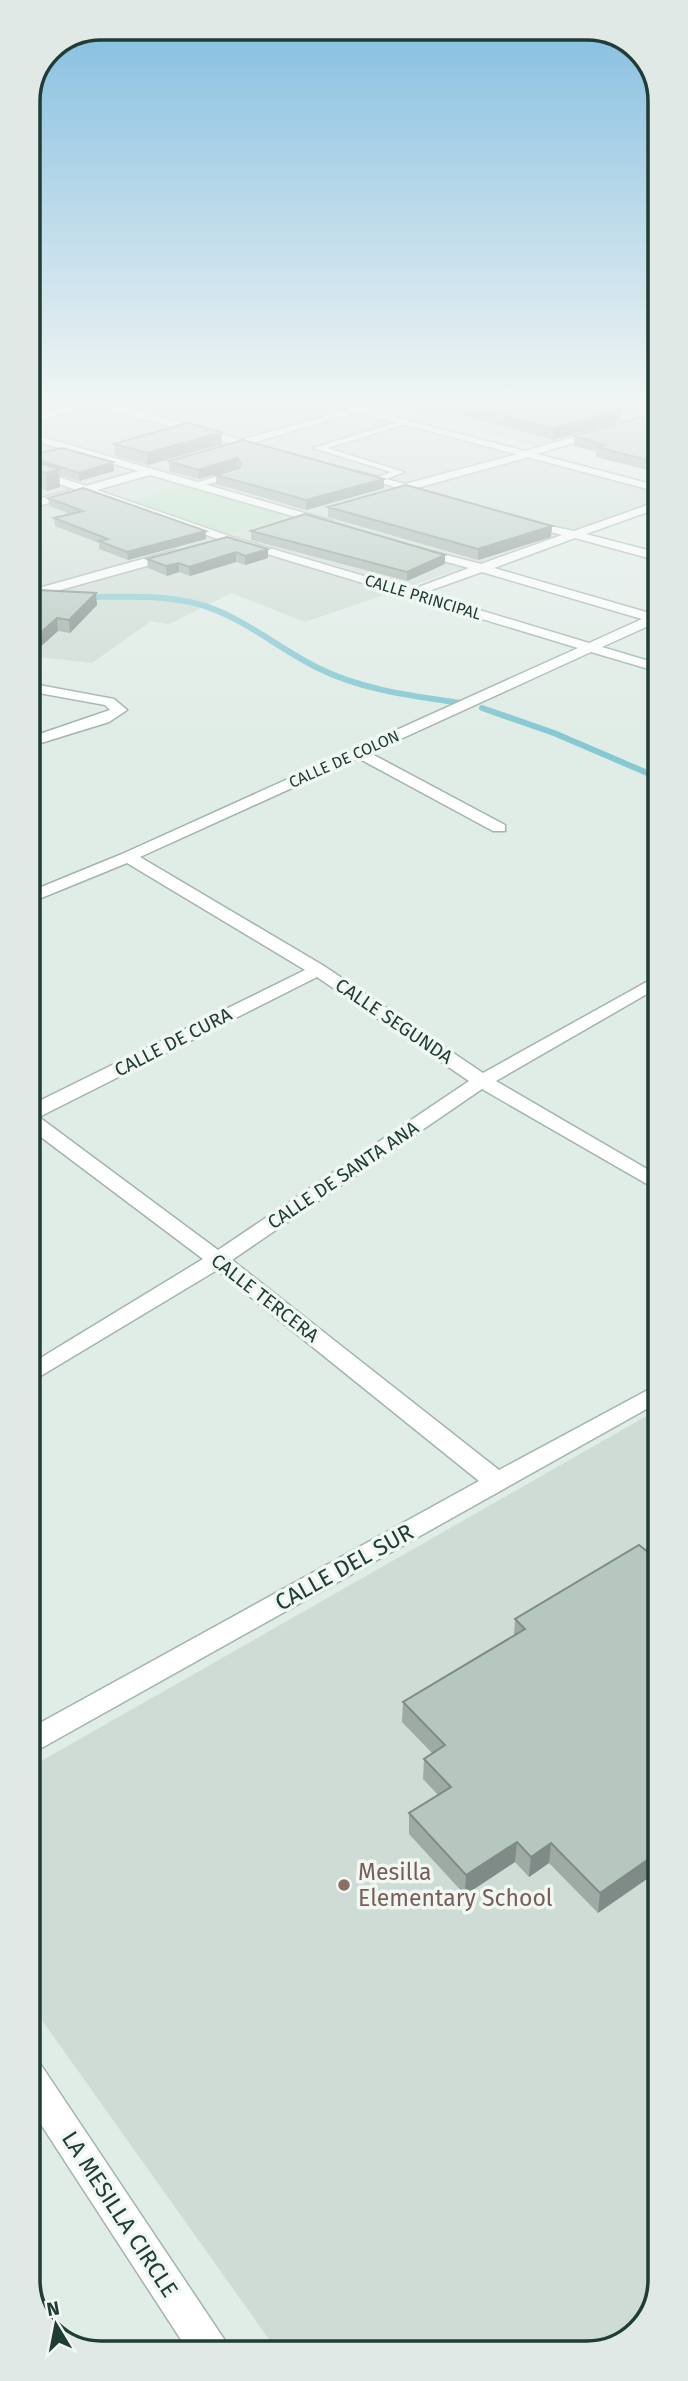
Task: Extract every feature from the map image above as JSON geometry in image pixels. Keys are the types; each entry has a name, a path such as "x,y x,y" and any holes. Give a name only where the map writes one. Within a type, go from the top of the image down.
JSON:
{"street":[{"name":"CALLE PRINCIPAL","path":"150,511 228,539 648,665"},
{"path":"285,511 343,528"},
{"path":"279,524 323,511"},
{"path":"413,593 642,511"},
{"path":"510,517 648,554"},
{"path":"201,547 253,532"},
{"path":"407,546 648,615"},
{"path":"40,593 188,550"},
{"name":"CALLE DE COLON","path":"40,893 128,857 648,622"},
{"path":"40,689 109,702 120,710 104,719 40,739"},
{"path":"358,752 499,828"},
{"name":"CALLE SEGUNDA","path":"128,857 318,970 482,1081 648,1179"},
{"name":"CALLE DE CURA","path":"40,1111 318,970"},
{"name":"CALLE DE SANTA ANA","path":"40,1368 218,1260 482,1081 648,986"},
{"name":"CALLE TERCERA","path":"40,1125 218,1260 497,1482"},
{"name":"CALLE DEL SUR","path":"40,1737 648,1398"},
{"name":"LA MESILLA CIRCLE","path":"40,2093 204,2341"}],"shaded area":[{"path":"40,511 629,511 305,622 231,593 169,624 151,621 92,663 40,657"},
{"name":"Mesilla Elementary School","path":"648,1415 648,2280 645,2300 627,2326 610,2336 587,2341 270,2341 40,2017 40,1762"}],"green space":[{"path":"162,511 272,511 287,516 229,534"}],"building":[{"path":"83,511 149,511 206,531 127,552 99,541 108,539 54,518"},
{"path":"343,511 499,511 552,526 478,549"},
{"path":"305,514 445,555 407,572 251,531"},
{"path":"227,537 268,549 245,556 236,552 189,567 179,563 166,566 147,559"},
{"path":"40,590 96,593 69,620 57,618 40,633"},
{"path":"639,1545 648,1552 648,1859 600,1893 551,1843 531,1857 517,1842 466,1875 409,1813 451,1787 424,1759 445,1745 403,1702 525,1629 515,1619"}],"waterway":[{"path":"86,597 156,597 198,604 229,616 333,675 387,691 461,703"},
{"path":"482,708 554,733 648,773"}],"place":[{"name":"Mesilla Elementary School","path":"344,1885"}]}
